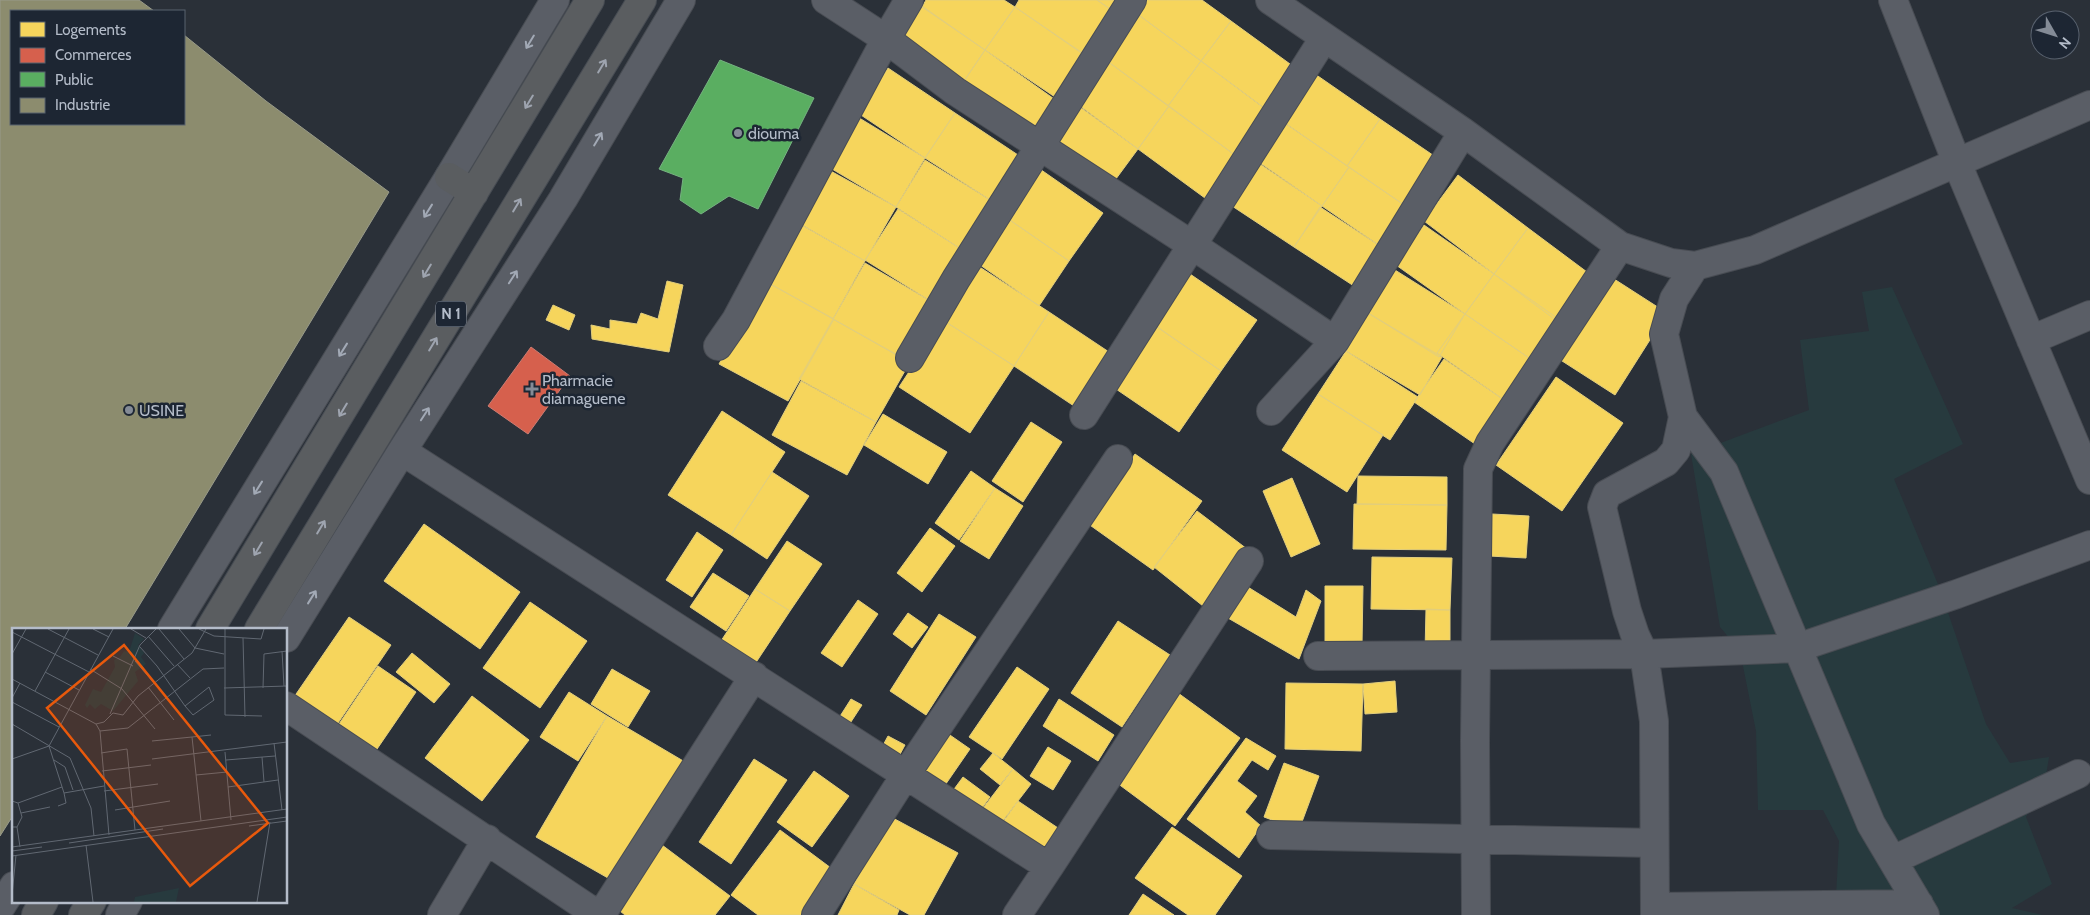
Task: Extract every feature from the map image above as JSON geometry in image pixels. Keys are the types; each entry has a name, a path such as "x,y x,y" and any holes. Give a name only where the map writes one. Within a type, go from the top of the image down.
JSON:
{"highway":[{"name":"N 1","path":"211,628 590,0"},
{"name":"N 1","path":"260,628 642,0"},
{"path":"449,177 474,193"},
{"path":"36,915 43,902"},
{"path":"83,915 91,902"}],"street":[{"path":"173,628 449,177 554,0"},
{"path":"288,635 402,451 563,199 680,0"},
{"path":"826,0 886,39 955,91 1192,245 1335,342"},
{"path":"718,346 736,320 886,39 910,0"},
{"path":"910,358 956,279 1132,0"},
{"path":"1270,0 1463,132 1620,246 1671,263 1695,266 1755,250 2090,105"},
{"path":"1893,0 1957,163 2090,480"},
{"path":"1084,415 1324,38"},
{"path":"1271,411 1335,342 1463,132"},
{"path":"1476,915 1475,741 1478,656 1478,469 1490,443 1620,246"},
{"path":"1695,266 1674,300 1664,334 1682,417 1676,450 1666,462 1607,494 1602,507 1627,610 1635,635 1644,654 1654,721 1655,911 1922,909"},
{"path":"2031,340 2090,315"},
{"path":"1682,417 1724,472 1871,824 1922,909"},
{"path":"402,451 1048,867"},
{"path":"816,915 906,774 1118,459"},
{"path":"1318,656 1644,654 1797,648 1957,594 2090,545"},
{"path":"1017,915 1249,561"},
{"path":"288,707 599,915 754,676"},
{"path":"1893,860 2078,774"},
{"path":"1271,835 1654,843"},
{"path":"442,915 487,839"},
{"path":"0,908 12,889"},
{"path":"120,915 127,902"}],"green space":[{"path":"1892,287 1963,444 1894,479 1940,589 1986,724 2010,763 2049,757 2045,782 2026,817 2052,884 2012,908 2043,915 1835,915 1839,841 1823,810 1758,810 1756,731 1740,651 1720,627 1691,454 1809,410 1800,340 1869,331 1862,292"}],"building: Logements":[{"path":"926,0 1004,0 1015,7 985,50 922,7"},
{"path":"1019,0 1097,0 1116,13 1087,57 1015,7"},
{"path":"1097,0 1125,0 1116,13"},
{"path":"1146,0 1202,0 1231,21 1201,61 1136,13"},
{"path":"922,6 985,50 960,87 896,42"},
{"path":"1015,7 1087,56 1058,99 985,50"},
{"path":"1136,13 1201,61 1168,106 1103,58"},
{"path":"1231,21 1301,72 1271,113 1201,61"},
{"path":"985,50 1057,101 1032,138 960,87"},
{"path":"1103,58 1169,106 1138,149 1072,100"},
{"path":"1201,61 1272,114 1239,158 1168,106"},
{"path":"888,68 955,113 925,158 858,113"},
{"path":"1315,74 1380,119 1347,166 1282,121"},
{"path":"1073,102 1138,149 1110,187 1045,141"},
{"path":"1169,106 1240,159 1209,201 1138,149"},
{"path":"955,113 1024,159 995,203 925,158"},
{"path":"856,116 925,158 896,207 827,166"},
{"path":"1380,119 1443,162 1410,209 1347,166"},
{"path":"1283,122 1349,167 1322,206 1256,160"},
{"path":"925,160 995,203 964,251 896,207"},
{"path":"1257,162 1322,206 1294,247 1229,204"},
{"path":"1037,167 1103,213 1069,261 1004,216"},
{"path":"1349,167 1410,209 1383,248 1322,206"},
{"path":"827,169 896,207 865,261 797,222"},
{"path":"1458,175 1528,228 1494,274 1424,221"},
{"path":"1320,207 1383,248 1357,288 1294,247"},
{"path":"898,209 964,251 932,302 865,260"},
{"path":"1004,216 1069,261 1039,306 973,260"},
{"path":"796,222 865,261 833,319 763,280"},
{"path":"1424,225 1494,274 1465,314 1396,265"},
{"path":"1528,228 1591,275 1557,321 1494,274"},
{"path":"865,263 932,302 900,357 833,319"},
{"path":"978,266 1049,312 1014,366 943,320"},
{"path":"1395,270 1465,314 1439,357 1368,313"},
{"path":"1190,274 1257,320 1221,371 1154,325"},
{"path":"1494,274 1560,320 1532,360 1465,314"},
{"path":"1611,277 1667,313 1615,395 1559,359"},
{"path":"667,281 683,285 669,352 592,339 591,325 610,329 610,320 637,324 641,313 658,319"},
{"path":"765,281 834,319 788,401 719,364"},
{"path":"553,305 575,315 569,330 546,320"},
{"path":"1049,312 1112,354 1077,408 1014,366"},
{"path":"1368,313 1442,357 1420,395 1346,351"},
{"path":"1465,314 1532,360 1504,400 1437,353"},
{"path":"833,319 910,362 876,422 799,379"},
{"path":"943,320 1014,366 970,433 899,387"},
{"path":"1156,326 1221,371 1179,432 1113,387"},
{"path":"1346,351 1418,397 1390,440 1318,394"},
{"path":"1444,359 1504,400 1475,444 1414,402"},
{"path":"1556,377 1623,423 1562,511 1496,465"},
{"path":"801,381 876,422 847,475 772,435"},
{"path":"1318,394 1383,435 1347,492 1282,450"},
{"path":"722,411 785,452 731,535 668,495"},
{"path":"883,414 947,452 928,484 864,445"},
{"path":"1031,422 1062,442 1023,502 992,481"},
{"path":"1135,454 1202,501 1153,570 1087,523"},
{"path":"971,471 995,488 959,540 935,523"},
{"path":"772,472 809,496 767,559 731,535"},
{"path":"1358,476 1447,477 1447,505 1357,504"},
{"path":"1292,478 1320,544 1291,557 1263,491"},
{"path":"995,488 1023,506 989,559 960,541"},
{"path":"1354,504 1447,505 1446,550 1353,549"},
{"path":"1197,511 1247,549 1203,606 1154,567"},
{"path":"1492,514 1529,516 1526,558 1489,556"},
{"path":"424,524 520,592 480,649 384,581"},
{"path":"930,528 955,546 922,592 897,573"},
{"path":"697,532 723,550 692,597 666,580"},
{"path":"787,541 822,564 790,611 755,589"},
{"path":"1372,557 1452,558 1450,610 1371,609"},
{"path":"713,573 749,596 726,631 690,607"},
{"path":"1243,584 1296,617 1306,590 1321,601 1299,659 1221,614"},
{"path":"1325,586 1363,586 1362,645 1325,645"},
{"path":"755,589 790,611 753,667 719,644"},
{"path":"858,600 878,614 842,667 821,653"},
{"path":"530,602 587,641 540,708 483,668"},
{"path":"1426,609 1450,610 1450,651 1425,652"},
{"path":"908,613 928,627 912,648 893,634"},
{"path":"939,614 976,637 926,715 890,691"},
{"path":"349,617 391,645 336,726 294,697"},
{"path":"1118,621 1170,655 1122,727 1071,693"},
{"path":"412,653 450,684 434,703 396,672"},
{"path":"378,666 416,692 375,752 337,727"},
{"path":"1017,667 1049,689 1002,759 969,737"},
{"path":"612,669 650,691 628,727 591,704"},
{"path":"1395,681 1397,712 1365,714 1363,684"},
{"path":"1286,683 1363,684 1361,751 1285,749"},
{"path":"569,692 607,716 578,761 540,737"},
{"path":"1178,693 1240,738 1175,826 1113,780"},
{"path":"472,696 529,740 482,801 425,758"},
{"path":"851,699 862,705 847,728 837,721"},
{"path":"1059,699 1114,735 1098,761 1043,726"},
{"path":"607,716 685,762 615,882 536,837"},
{"path":"947,733 970,749 941,791 918,776"},
{"path":"888,736 905,745 898,758 881,749"},
{"path":"1246,738 1276,756 1268,770 1252,760 1237,781 1257,796 1245,812 1261,826 1239,858 1187,819"},
{"path":"1048,747 1071,761 1053,790 1030,776"},
{"path":"993,753 1013,769 1000,785 980,769"},
{"path":"754,759 787,780 731,864 699,842"},
{"path":"1284,763 1319,776 1299,830 1264,817"},
{"path":"1013,769 1031,784 998,827 980,812"},
{"path":"814,771 849,796 812,847 777,822"},
{"path":"963,777 990,797 977,815 949,796"},
{"path":"1018,801 1058,828 1043,850 1003,822"},
{"path":"891,817 958,853 924,915 910,915 854,884"},
{"path":"1172,827 1242,876 1215,915 1188,915 1135,878"},
{"path":"780,830 835,871 802,915 758,915 731,895"},
{"path":"662,845 730,896 715,915 625,915 615,907"},
{"path":"854,884 899,910 897,915 838,915"},
{"path":"1143,894 1174,915 1129,915"}],"building: Commerces":[{"path":"531,347 570,376 528,434 488,406"}],"building: Public":[{"name":"diouma","path":"720,60 814,98 758,209 729,196 701,214 680,200 683,178 659,169"}],"building: Industrie":[{"name":"USINE","path":"0,0 139,0 153,10 10,10 10,125 185,125 185,36 266,101 389,192 126,628 12,628 12,817 0,836"}],"place":[{"name":"diouma","path":"738,133"},
{"name":"Pharmacie diamaguene","path":"532,389"},
{"name":"USINE","path":"129,410"}]}
